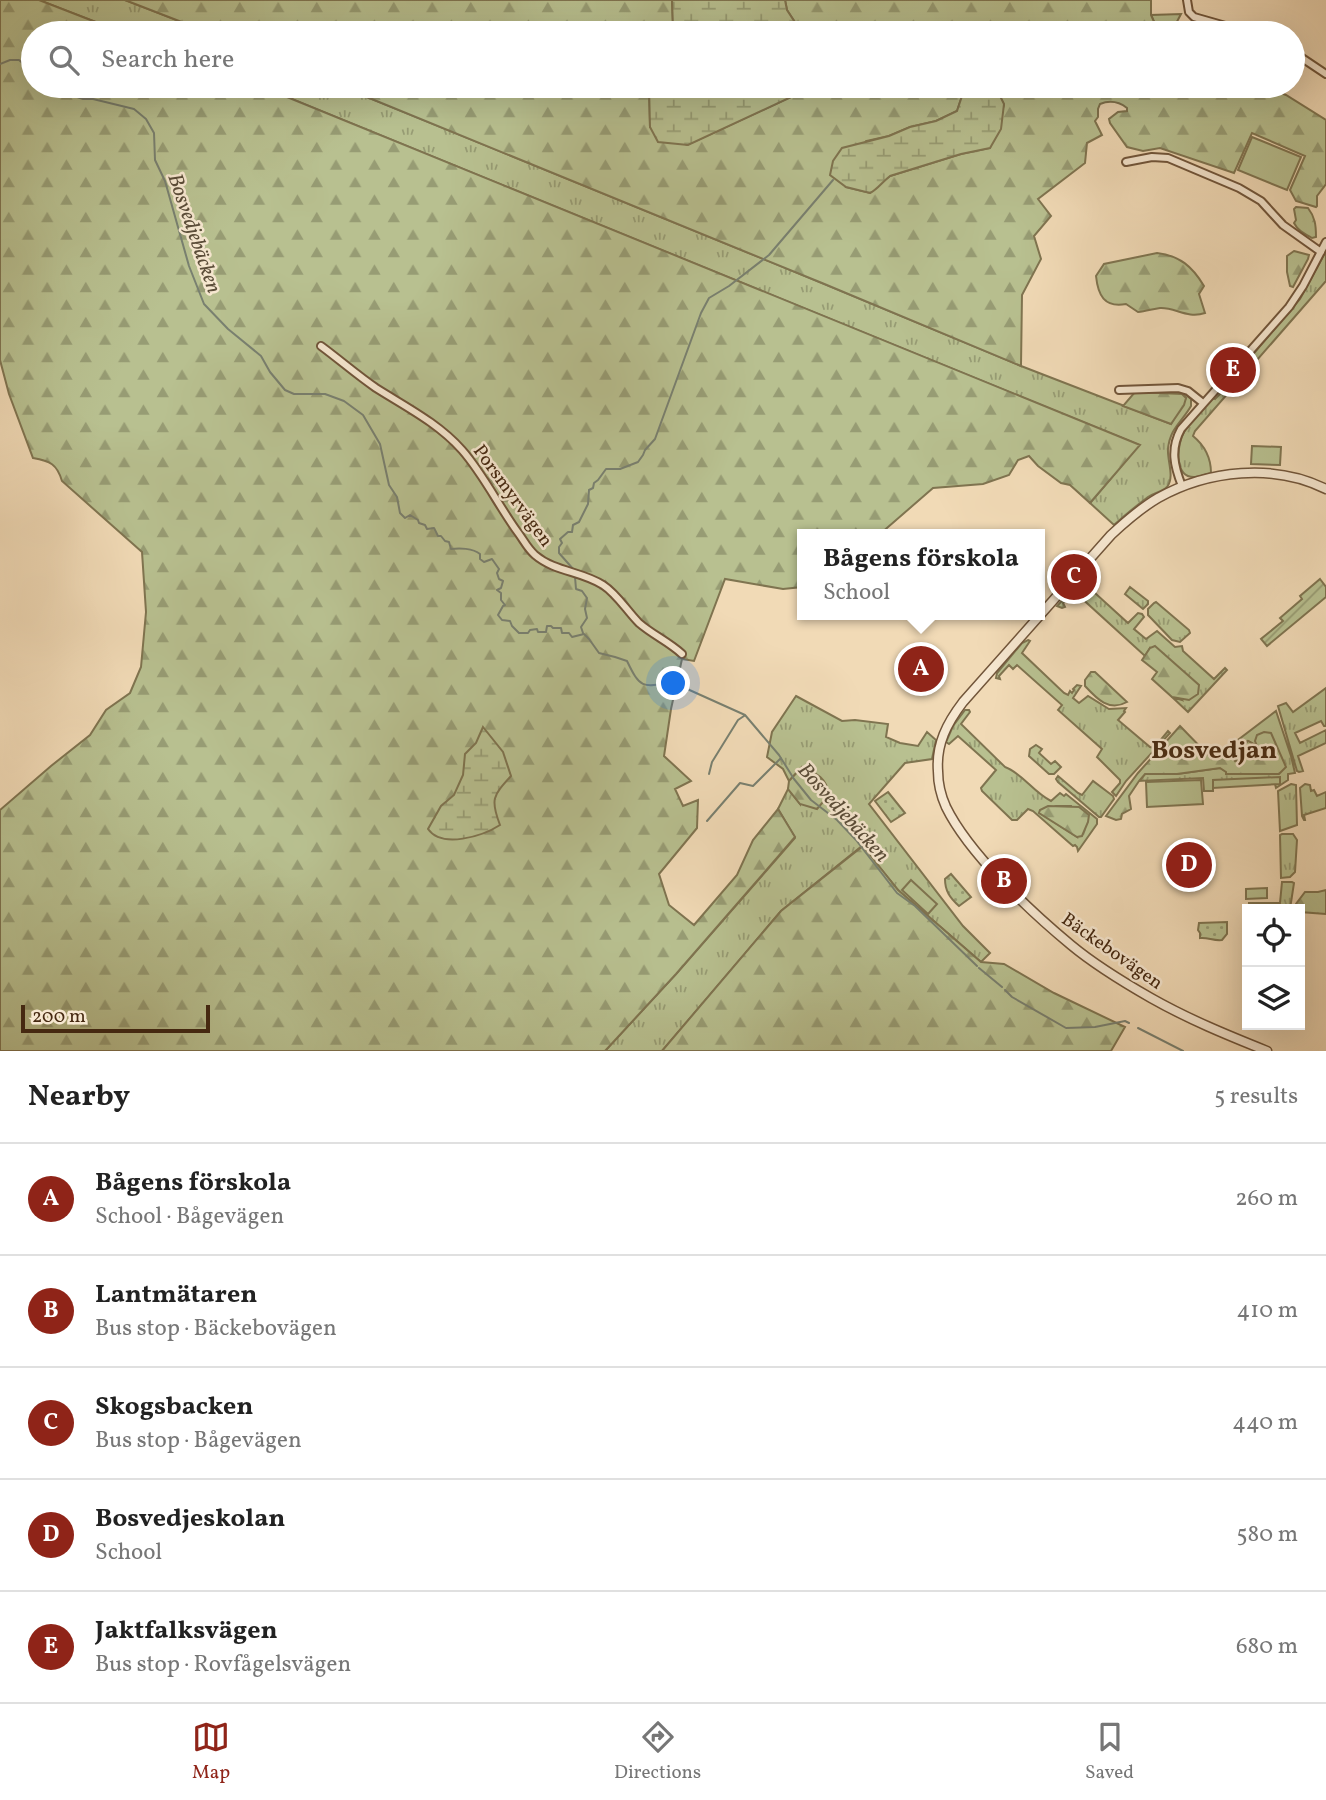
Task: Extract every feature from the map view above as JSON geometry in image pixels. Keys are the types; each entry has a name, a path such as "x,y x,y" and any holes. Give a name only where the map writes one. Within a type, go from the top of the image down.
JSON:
{"street":[{"path":"1186,0 1189,12 1194,17 1208,21"},
{"path":"1305,60 1326,74"},
{"path":"1126,162 1152,157 1168,158 1239,188 1261,201 1280,222 1321,252"},
{"path":"1326,242 1289,307 1181,429 1175,442 1173,458 1182,486 1215,476 1251,473 1293,477 1326,489"},
{"name":"Porsmyrvägen","path":"321,346 358,375 450,437 477,468 532,552 557,569 603,585 641,624 682,654"},
{"path":"1119,390 1178,388 1188,391 1203,403"},
{"name":"Bäckebovägen","path":"1045,609 1128,519 1157,498 1182,486"},
{"name":"Bäckebovägen","path":"1036,620 963,702 951,718 943,736 938,761 939,780 950,814 964,836 1017,895 1062,937 1116,977 1149,997 1206,1027 1267,1051"}],"green space":[{"path":"0,0 39,0 93,21 21,21 21,98 289,98 1140,445 1090,503 1070,485 1061,483 1038,466 1029,456 1018,460 1009,475 983,484 933,488 886,529 797,529 797,588 783,589 725,579 694,661 682,659 671,709 664,756 691,781 675,789 683,806 698,800 697,828 659,874 669,905 694,925 737,875 753,840 778,809 795,837 605,1051 0,1051 0,810 90,735 106,710 130,693 141,667 146,612 142,552 62,481 52,464 33,458 9,394 0,360"},
{"path":"39,0 125,0 179,21 93,21"},
{"path":"125,0 672,0 673,21 179,21"},
{"path":"672,0 785,0 787,10 794,21 673,21"},
{"path":"785,0 1151,0 1154,21 794,21 787,10"},
{"path":"1181,14 1177,21 1154,21 1151,15"},
{"path":"289,98 369,98 1021,366 1171,424 1186,398 1182,394 1184,393 1191,399 1191,406 1169,442 1171,473 1167,487 1148,497 1114,525 1090,503 1139,445"},
{"path":"369,98 649,98 650,127 687,145 789,98 961,98 957,111 936,121 866,141 846,187 870,193 890,176 990,148 1004,105 1001,98 1291,98 1326,120 1326,184 1317,196 1316,207 1296,201 1290,190 1305,156 1252,133 1234,173 1160,148 1143,151 1127,147 1109,119 1118,112 1127,111 1127,108 1114,102 1100,104 1095,121 1102,135 1087,143 1085,163 1038,199 1051,216 1034,236 1041,259 1022,295 1021,366"},
{"path":"649,98 789,98 688,145 658,142 650,127"},
{"path":"961,98 1001,98 1004,104 1001,129 990,148 890,176 870,193 846,187 830,175 833,161 842,148 936,121 957,111"},
{"path":"1252,137 1301,157 1287,190 1238,170"},
{"path":"1296,207 1308,208 1310,211 1315,221 1316,237 1312,238 1302,232 1294,223"},
{"path":"1294,251 1309,255 1293,287 1290,286 1287,272 1287,256"},
{"path":"1326,251 1326,281 1195,431 1193,436 1206,452 1211,473 1197,477 1188,476 1183,472 1179,459 1184,432 1213,398 1242,372 1249,359 1300,299"},
{"path":"1157,253 1179,259 1195,273 1204,286 1199,294 1205,313 1192,315 1160,308 1138,312 1126,304 1112,304 1104,299 1098,289 1096,276 1104,264"},
{"path":"1135,392 1182,394 1186,398 1171,424 1123,406"},
{"path":"1252,446 1281,447 1280,465 1251,464"},
{"path":"1091,570 1094,573 1085,584 1128,623 1138,613 1142,614 1144,617 1134,629 1146,639 1157,631 1175,647 1182,646 1183,651 1214,679 1225,668 1227,670 1188,712 1172,697 1182,700 1150,648 1145,656 1078,595 1063,603 1065,607 1057,606"},
{"path":"1320,579 1326,587 1326,597 1267,646 1261,639 1283,621 1280,618"},
{"path":"1130,587 1148,601 1143,609 1125,594"},
{"path":"1156,602 1189,630 1190,633 1180,642 1172,640 1148,615 1148,609"},
{"path":"1030,641 1022,653 1064,693 1068,695 1077,685 1081,686 1073,698 1079,703 1088,696 1109,709 1126,708 1118,720 1150,747 1154,748 1168,731 1170,733 1126,781 1116,796 1112,792 1120,780 1097,757 1102,749 1058,710 1062,705 1017,665 1013,669 1009,665 999,676 1000,679 996,678 997,673 1022,643"},
{"path":"1155,646 1199,685 1198,694 1189,700 1172,697 1152,679 1157,672 1142,660 1150,648"},
{"path":"1091,672 1095,672 1127,702 1115,706 1099,699 1085,686 1085,680"},
{"path":"1326,688 1326,726 1321,721 1295,733 1300,743 1326,730 1326,743 1298,756 1303,771 1299,772 1278,706 1286,703 1293,712"},
{"path":"796,696 842,721 888,724 886,737 900,743 918,746 927,732 936,740 932,759 905,763 869,804 963,926 990,953 981,962 898,890 862,846 781,911 662,1051 605,1051 795,838 778,809 788,789 800,804 801,768 789,781 783,769 767,757 772,732"},
{"path":"965,710 969,710 961,724 1005,767 1051,801 1060,793 1064,796 1066,794 1097,819 1097,824 1078,851 1075,845 1033,811 1028,809 1017,820 1012,820 982,791 981,788 996,770 958,736 949,744 946,742 953,726","holes":["1056,806 1071,806 1077,837 1040,813"]},
{"path":"1276,711 1295,773 1288,774 1288,780 1276,788 1275,784 1280,784 1213,781 1213,791 1204,791 1203,778 1139,781 1145,774 1177,774 1220,768 1227,772 1257,746 1248,741 1230,752 1226,749"},
{"path":"1180,726 1212,759 1226,749 1236,761 1257,746 1257,735 1271,733 1286,767 1279,774 1226,774 1220,768 1177,774 1145,774 1129,796 1131,809 1122,814 1121,819 1106,816 1138,773"},
{"path":"483,727 503,752 511,776 495,798 500,825 463,839 434,835 428,829 441,806 454,795 463,775 465,754 476,743"},
{"path":"1241,739 1257,746 1251,757 1235,761 1230,752"},
{"path":"1036,745 1042,749 1039,753 1051,764 1055,761 1061,767 1054,774 1049,774 1029,756 1030,749"},
{"path":"801,768 816,774 826,785 829,795 817,809 800,804 788,789 789,781"},
{"path":"1058,776 1082,795 1093,781 1114,799 1099,817 1058,782"},
{"path":"1280,777 1280,784 1213,788 1213,780"},
{"path":"1201,780 1203,804 1147,807 1146,782"},
{"path":"1291,784 1296,785 1297,825 1280,831 1278,791"},
{"path":"1305,784 1310,785 1311,791 1314,790 1317,796 1326,792 1326,808 1304,815 1304,820 1300,788"},
{"path":"888,792 905,813 891,822 875,801"},
{"path":"1048,806 1079,807 1089,815 1082,836 1077,837 1039,813"},
{"path":"1293,834 1297,840 1295,872 1290,877 1281,878 1280,835"},
{"path":"863,846 898,890 981,962 1004,964 1054,993 1125,1027 1111,1051 662,1051 781,911"},
{"path":"951,874 971,897 959,906 946,887 945,879"},
{"path":"911,880 937,904 928,914 902,890"},
{"path":"1282,882 1294,883 1291,904 1249,904 1249,903 1280,903"},
{"path":"1267,888 1267,898 1246,899 1246,889"},
{"path":"1326,890 1326,914 1305,912 1305,904 1296,904 1305,892"},
{"path":"1227,922 1227,934 1222,940 1200,938 1199,923"}],"waterway":[{"name":"Bosvedjebäcken","path":"0,64 10,60 21,62"},
{"name":"Bosvedjebäcken","path":"80,98 134,109 146,119 154,133 155,160 165,181 189,266 204,304 228,329 261,356 285,390 294,394 325,394 344,401 363,415 380,444 389,485 397,497 400,513 405,518 410,515 427,529 434,528 438,536 449,542 451,549 474,551 480,554 480,559 484,562 492,559 499,569 497,573 503,581 501,588 497,590 501,593 501,600 505,605 498,615 502,620 510,621 519,633 537,629 538,632 546,632 547,626 551,626 561,628 562,633 569,633 572,637 584,634 599,653 627,661 635,677 643,684 671,682"},
{"path":"574,570 559,553 562,543 560,539 572,532 573,525 579,522 588,504 589,490 606,469 620,469 638,462 655,439 701,313 709,298 769,255 833,180"},
{"path":"575,577 576,589 582,591 587,598 587,618 581,627 583,633"},
{"name":"Bosvedjebäcken","path":"685,688 745,715 779,755 811,800 837,820 856,840 897,893 915,906 977,966"},
{"path":"709,774 712,762 738,720 744,716"},
{"path":"707,821 740,783 753,786 781,758"},
{"name":"Bosvedjebäcken","path":"979,968 1002,987"},
{"name":"Bosvedjebäcken","path":"1005,990 1012,997 1066,1028 1095,1027 1125,1021 1129,1023"},
{"name":"Bosvedjebäcken","path":"1138,1028 1183,1051"}],"place":[{"name":"Jaktfalksvägen","path":"1233,370"},
{"name":"Skogsbacken","path":"1074,577"},
{"name":"Bågens förskola","path":"921,669"},
{"name":"Bosvedjeskolan","path":"1189,865"},
{"name":"Lantmätaren","path":"1004,881"}],"district":[{"name":"Bosvedjan","path":"1214,749"}]}
